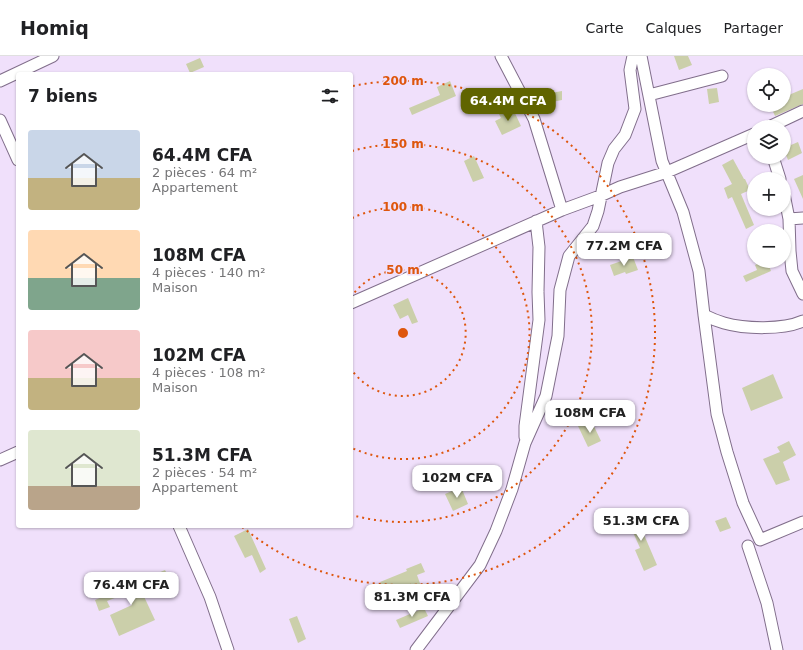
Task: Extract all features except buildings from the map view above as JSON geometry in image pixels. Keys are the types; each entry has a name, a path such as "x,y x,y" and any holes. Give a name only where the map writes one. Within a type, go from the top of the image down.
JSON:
{"street":[{"path":"19,72 53,56"},
{"path":"501,56 534,119 562,210"},
{"path":"416,650 480,565 496,531 512,489 525,443 546,396 558,336 560,290 569,256 592,226 598,211 608,163 614,149 625,135 635,109 630,70 633,56"},
{"path":"641,56 662,161 683,212 699,271 717,414 743,503 760,540 803,522"},
{"path":"0,81 16,73"},
{"path":"650,95 722,76"},
{"path":"784,120 803,111"},
{"path":"0,120 16,156"},
{"path":"353,302 562,210 600,196 626,184 667,172 747,137"},
{"path":"788,216 792,271 803,294"},
{"path":"789,219 803,218"},
{"path":"525,443 525,426 539,320 539,247 536,221"},
{"path":"704,315 724,323 752,328 788,326 803,321"},
{"path":"0,460 16,453"},
{"path":"180,528 210,597 228,650"},
{"path":"748,546 766,603 777,650"}]}
